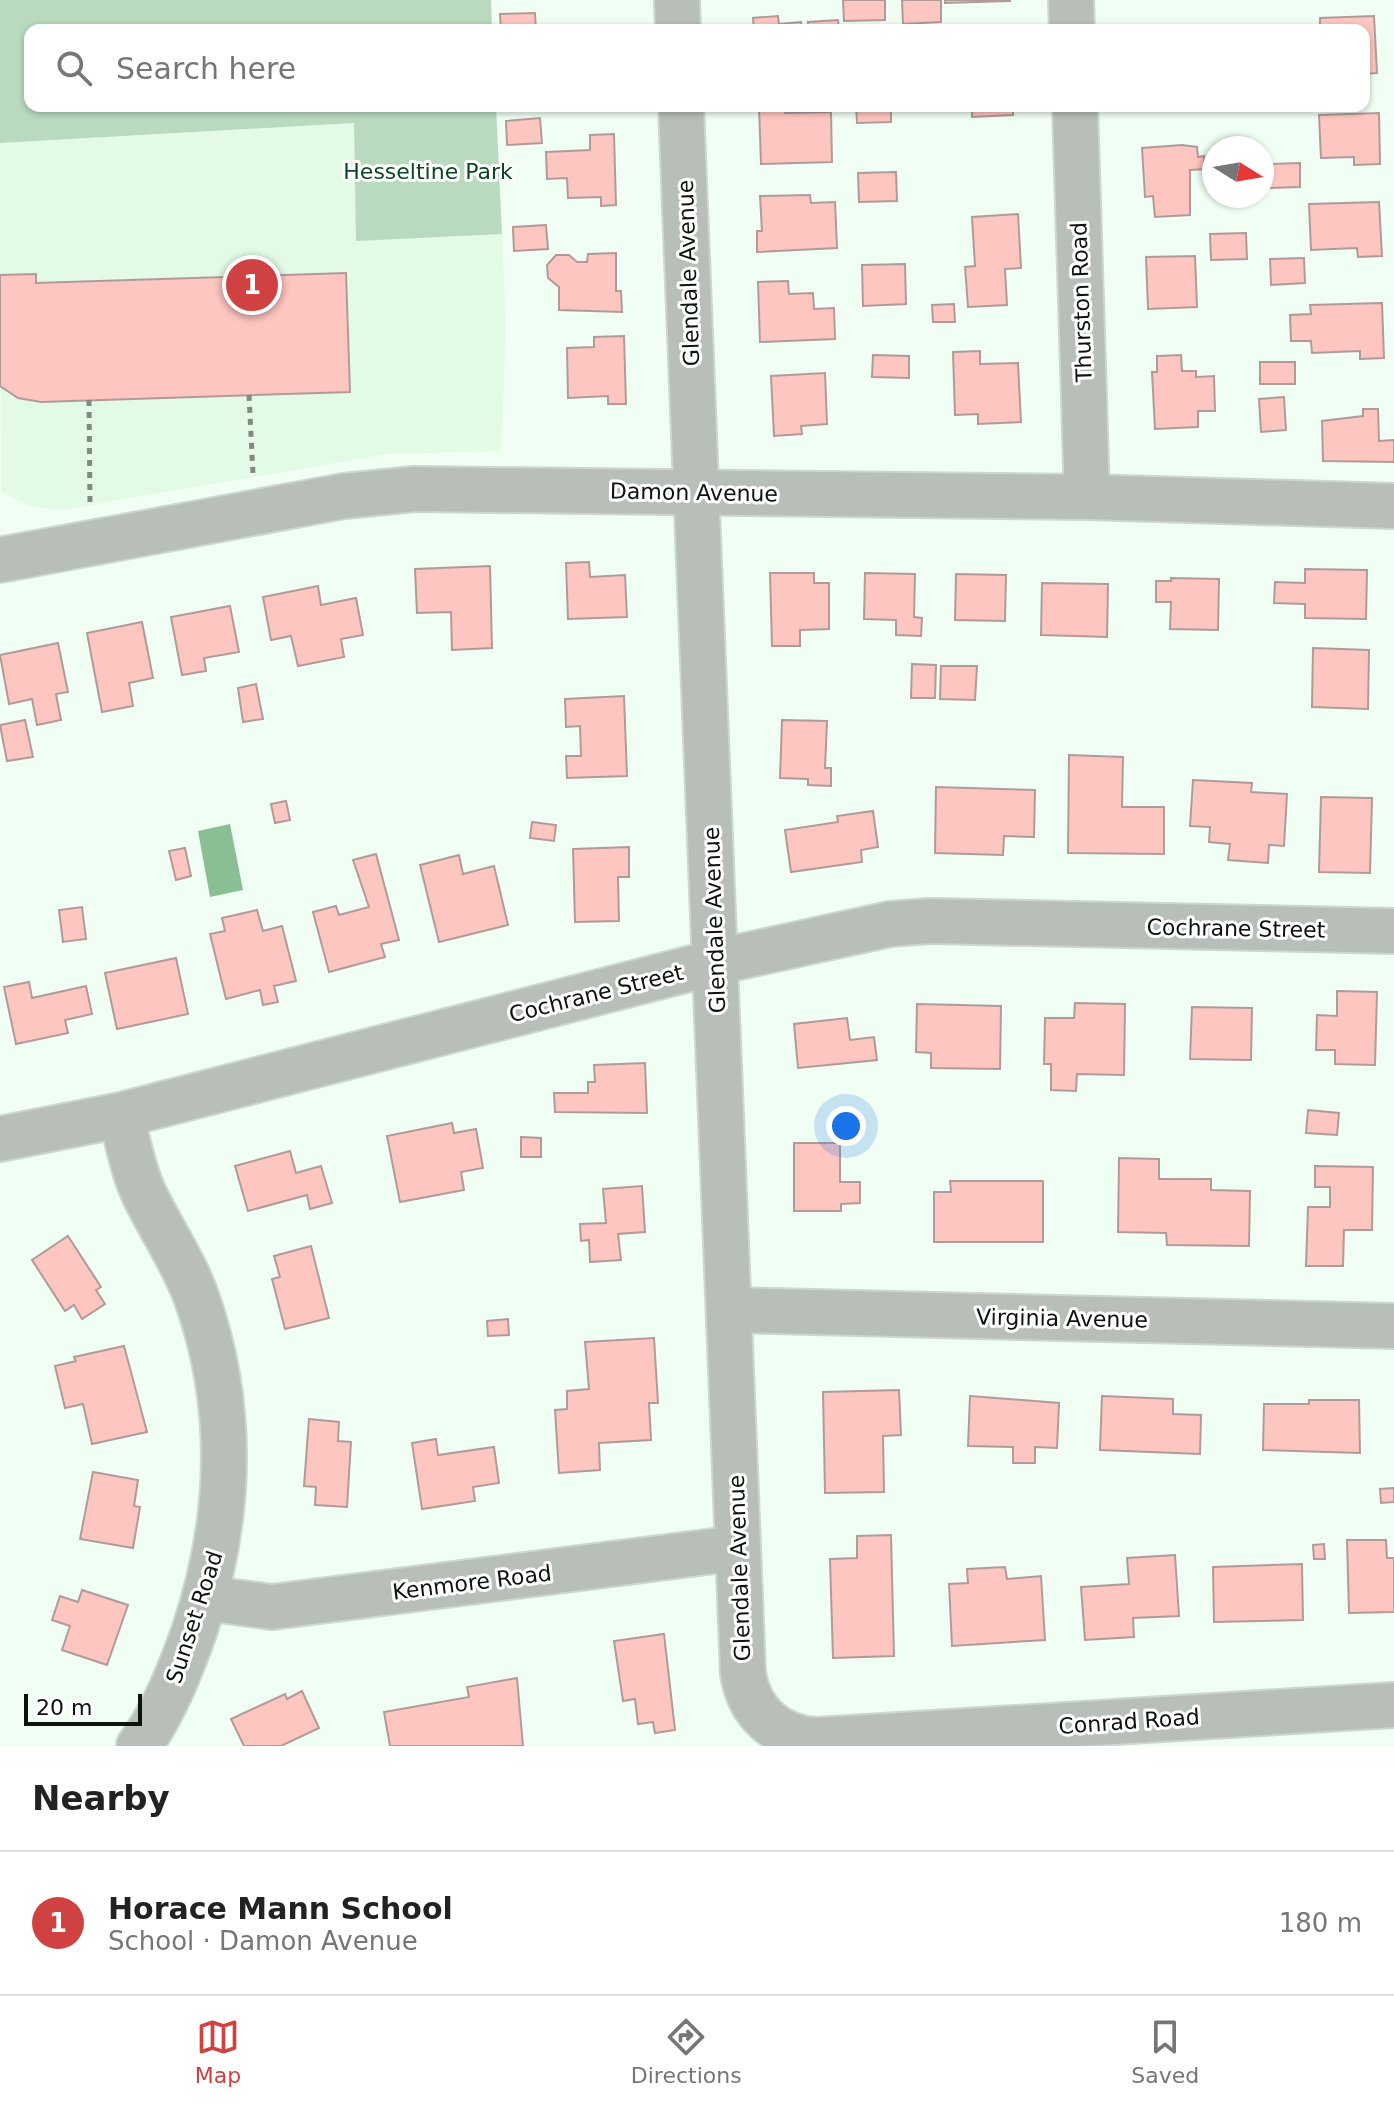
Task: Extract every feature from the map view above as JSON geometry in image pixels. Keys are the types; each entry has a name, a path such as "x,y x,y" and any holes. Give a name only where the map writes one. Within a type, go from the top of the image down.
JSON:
{"street":[{"path":"677,0 678,24"},
{"path":"1071,0 1072,24"},
{"name":"Glendale Avenue","path":"681,112 745,1685 754,1708 771,1726"},
{"name":"Thurston Road","path":"1075,112 1087,497"},
{"name":"Damon Avenue","path":"0,560 254,513 406,489 1087,497 1394,506"},
{"name":"Cochrane Street","path":"0,1139 121,1115 716,962 904,922 1394,931"},
{"name":"Sunset Road","path":"121,1115 141,1187 193,1287 211,1339 225,1425 223,1512 205,1598 170,1691 139,1746"},
{"name":"Virginia Avenue","path":"729,1310 1394,1326"},
{"name":"Kenmore Road","path":"205,1598 272,1607 738,1548"},
{"name":"Conrad Road","path":"771,1726 793,1737 817,1740 1394,1705"}],"path":[{"path":"249,395 254,513"},
{"path":"89,400 91,543"}],"shaded area":[{"path":"354,123 356,240 502,234 506,329 501,451 387,454 61,510 30,506 1,492 0,143"},
{"path":"230,824 243,890 210,897 198,831"}],"green space":[{"name":"Hesseltine Park","path":"0,0 491,0 492,24 24,24 24,112 496,112 502,234 356,241 354,123 0,143"}],"building":[{"path":"843,0 885,0 885,20 844,21"},
{"path":"902,0 941,0 941,22 903,24"},
{"path":"945,0 1010,0 1010,1 945,3"},
{"path":"535,13 536,24 501,24 500,14"},
{"path":"778,16 779,24 754,24 753,18"},
{"path":"1374,16 1377,73 1370,74 1370,24 1320,24 1320,18"},
{"path":"838,20 838,24 808,24"},
{"path":"759,112 831,112 832,162 761,164"},
{"path":"856,112 891,112 891,122 857,123"},
{"path":"972,112 1013,112 1013,115 972,117"},
{"path":"1379,113 1380,164 1354,165 1354,157 1321,158 1319,115"},
{"path":"540,118 542,143 507,145 506,121"},
{"path":"614,134 616,205 601,206 601,197 568,198 567,178 547,179 546,152 590,150 590,135"},
{"path":"1197,147 1198,157 1202,156 1202,169 1190,170 1190,215 1155,217 1153,196 1145,197 1142,148"},
{"path":"1300,163 1300,187 1274,188 1274,164"},
{"path":"896,172 897,201 859,202 858,173"},
{"path":"810,195 811,203 835,202 837,248 757,252 757,231 762,231 760,196"},
{"path":"1379,202 1382,256 1358,257 1357,248 1311,250 1309,204"},
{"path":"1018,214 1021,268 1005,269 1007,305 968,307 965,267 975,266 972,217"},
{"path":"546,225 548,249 514,251 513,227"},
{"path":"1246,233 1247,259 1211,260 1210,234"},
{"path":"616,253 616,291 621,291 622,312 559,310 559,287 548,278 547,265 556,255 569,255 577,262 587,262 588,254"},
{"path":"1195,256 1197,307 1148,309 1146,257"},
{"path":"1304,258 1305,283 1271,285 1270,259"},
{"path":"905,264 906,304 863,306 862,265"},
{"path":"346,273 350,392 41,402 18,398 0,386 0,275 36,274 36,283"},
{"path":"788,281 789,294 813,293 814,309 834,308 835,339 760,342 758,282"},
{"path":"1382,303 1384,358 1360,359 1360,351 1312,353 1311,341 1291,341 1290,315 1311,314 1310,305"},
{"path":"954,304 955,322 933,322 932,305"},
{"path":"624,336 626,404 608,404 608,396 568,398 567,348 594,347 594,337"},
{"path":"980,351 980,364 1018,363 1021,422 978,424 978,414 955,415 953,352"},
{"path":"873,355 909,356 909,378 872,377"},
{"path":"1181,355 1182,371 1196,371 1196,377 1214,376 1215,411 1198,411 1198,427 1155,429 1152,372 1157,372 1157,356"},
{"path":"1260,362 1295,362 1295,384 1260,384"},
{"path":"825,373 827,424 801,426 802,434 774,436 771,376"},
{"path":"1284,397 1286,430 1261,432 1259,399"},
{"path":"1363,409 1378,409 1379,441 1394,440 1394,462 1323,461 1322,421 1363,416"},
{"path":"589,562 590,577 625,575 627,617 568,619 566,563"},
{"path":"490,566 492,648 452,650 451,612 417,613 415,569"},
{"path":"1305,569 1367,570 1366,619 1305,618 1305,604 1274,603 1275,582 1305,583"},
{"path":"770,573 814,573 814,583 829,583 829,629 800,630 800,646 772,646"},
{"path":"865,573 915,574 914,617 922,618 921,636 896,635 896,620 864,619"},
{"path":"956,574 1006,575 1005,621 955,620"},
{"path":"1171,578 1219,579 1218,630 1170,629 1171,602 1156,602 1156,581 1171,581"},
{"path":"1042,583 1108,584 1107,637 1041,635"},
{"path":"318,586 321,605 356,598 363,635 341,639 344,657 298,666 291,636 271,640 263,597"},
{"path":"230,606 239,652 204,658 206,671 182,675 171,617"},
{"path":"142,622 153,678 129,683 133,706 102,712 87,633"},
{"path":"58,643 68,692 56,694 61,720 37,725 32,699 9,704 0,655"},
{"path":"1313,648 1369,650 1368,709 1312,707"},
{"path":"912,664 936,665 935,698 911,698"},
{"path":"941,666 977,666 975,700 940,699"},
{"path":"256,684 263,719 243,722 238,688"},
{"path":"624,696 627,776 567,778 566,756 581,756 580,726 566,727 565,699"},
{"path":"25,720 33,757 7,761 0,725"},
{"path":"782,720 827,721 825,768 831,768 831,786 808,785 808,779 780,778"},
{"path":"1069,755 1123,757 1122,807 1164,807 1164,854 1068,853"},
{"path":"1193,780 1252,783 1251,792 1287,794 1284,846 1269,845 1268,863 1228,860 1230,844 1209,842 1210,827 1190,826"},
{"path":"936,787 1035,790 1034,837 1004,836 1003,855 935,853"},
{"path":"1321,797 1372,798 1370,873 1319,872"},
{"path":"286,801 290,820 275,823 271,804"},
{"path":"873,811 878,847 861,850 862,862 791,872 785,830 838,822 837,816"},
{"path":"532,822 556,825 554,841 530,838"},
{"path":"629,847 629,877 618,877 619,921 575,922 573,849"},
{"path":"185,848 191,876 176,880 169,851"},
{"path":"376,854 399,940 381,944 385,957 329,972 313,912 336,906 339,915 369,907 353,860"},
{"path":"459,855 463,874 494,866 508,925 439,942 420,865"},
{"path":"82,907 86,939 63,942 59,910"},
{"path":"257,910 263,931 282,926 296,981 274,986 278,1002 263,1005 260,990 226,999 210,934 225,931 222,918"},
{"path":"176,958 188,1014 117,1029 105,973"},
{"path":"29,982 32,998 86,986 92,1014 65,1020 68,1033 16,1044 4,987"},
{"path":"1337,991 1377,992 1375,1065 1335,1064 1335,1050 1316,1050 1317,1015 1337,1016"},
{"path":"1075,1003 1125,1004 1124,1075 1077,1074 1076,1091 1051,1090 1051,1064 1044,1064 1045,1018 1074,1018"},
{"path":"917,1004 1001,1006 1000,1069 931,1068 931,1053 916,1052"},
{"path":"1192,1007 1252,1008 1251,1060 1190,1059"},
{"path":"847,1018 850,1040 874,1037 877,1060 798,1068 794,1024"},
{"path":"645,1063 647,1113 555,1112 554,1093 588,1093 588,1082 595,1082 594,1065"},
{"path":"1308,1110 1339,1113 1337,1135 1306,1133"},
{"path":"452,1123 454,1133 476,1129 483,1168 461,1172 464,1190 400,1202 387,1136"},
{"path":"521,1137 541,1138 541,1157 521,1157"},
{"path":"794,1143 840,1143 840,1182 860,1182 860,1203 841,1204 841,1211 794,1211"},
{"path":"290,1151 296,1173 321,1166 332,1203 310,1209 307,1195 248,1211 235,1166"},
{"path":"1119,1158 1159,1159 1159,1179 1211,1179 1211,1190 1250,1191 1249,1246 1167,1245 1166,1233 1118,1232"},
{"path":"1315,1166 1373,1167 1372,1230 1344,1230 1343,1266 1306,1266 1308,1207 1330,1207 1330,1187 1315,1187"},
{"path":"950,1181 1043,1181 1043,1242 934,1242 934,1192 951,1192"},
{"path":"642,1186 645,1232 618,1234 621,1260 590,1262 589,1240 581,1241 580,1224 606,1223 603,1189"},
{"path":"68,1236 101,1287 96,1290 105,1304 82,1319 74,1305 65,1311 32,1260"},
{"path":"311,1246 329,1318 285,1329 272,1279 280,1277 274,1256"},
{"path":"508,1319 509,1335 488,1336 487,1321"},
{"path":"654,1338 658,1403 649,1403 651,1440 599,1443 600,1470 559,1473 555,1410 567,1409 567,1391 589,1389 585,1342"},
{"path":"124,1346 147,1432 92,1444 83,1404 65,1408 55,1366 76,1361 74,1357"},
{"path":"899,1390 901,1435 883,1436 884,1492 825,1493 823,1392"},
{"path":"970,1396 1059,1403 1057,1448 1035,1447 1035,1463 1013,1463 1013,1447 968,1446"},
{"path":"1102,1396 1173,1399 1173,1414 1201,1415 1200,1454 1100,1450"},
{"path":"1309,1400 1359,1400 1360,1453 1263,1450 1264,1404 1309,1404"},
{"path":"309,1419 339,1422 338,1441 351,1442 347,1507 315,1505 316,1487 304,1486"},
{"path":"436,1439 438,1455 494,1447 499,1483 473,1487 475,1501 422,1509 412,1443"},
{"path":"93,1472 138,1480 134,1506 140,1507 133,1548 80,1539"},
{"path":"1394,1488 1394,1502 1381,1503 1380,1489"},
{"path":"891,1535 894,1656 833,1658 830,1559 857,1558 857,1536"},
{"path":"1347,1540 1386,1540 1387,1558 1394,1558 1394,1612 1349,1613"},
{"path":"1324,1544 1325,1559 1314,1559 1313,1545"},
{"path":"1175,1555 1179,1616 1133,1618 1134,1637 1085,1640 1081,1587 1129,1584 1127,1558"},
{"path":"1302,1564 1303,1620 1214,1622 1213,1567"},
{"path":"1005,1567 1007,1579 1041,1576 1045,1640 952,1646 949,1584 968,1583 967,1569"},
{"path":"82,1590 128,1605 107,1665 62,1650 70,1626 52,1620 60,1596 78,1602"},
{"path":"664,1634 675,1730 655,1733 653,1722 638,1724 635,1699 623,1701 614,1641"},
{"path":"517,1678 523,1746 390,1746 384,1712 469,1697 467,1687"},
{"path":"302,1691 319,1728 281,1746 244,1746 231,1719 285,1694 287,1699"}],"place":[{"name":"Horace Mann School","path":"252,285"}]}
